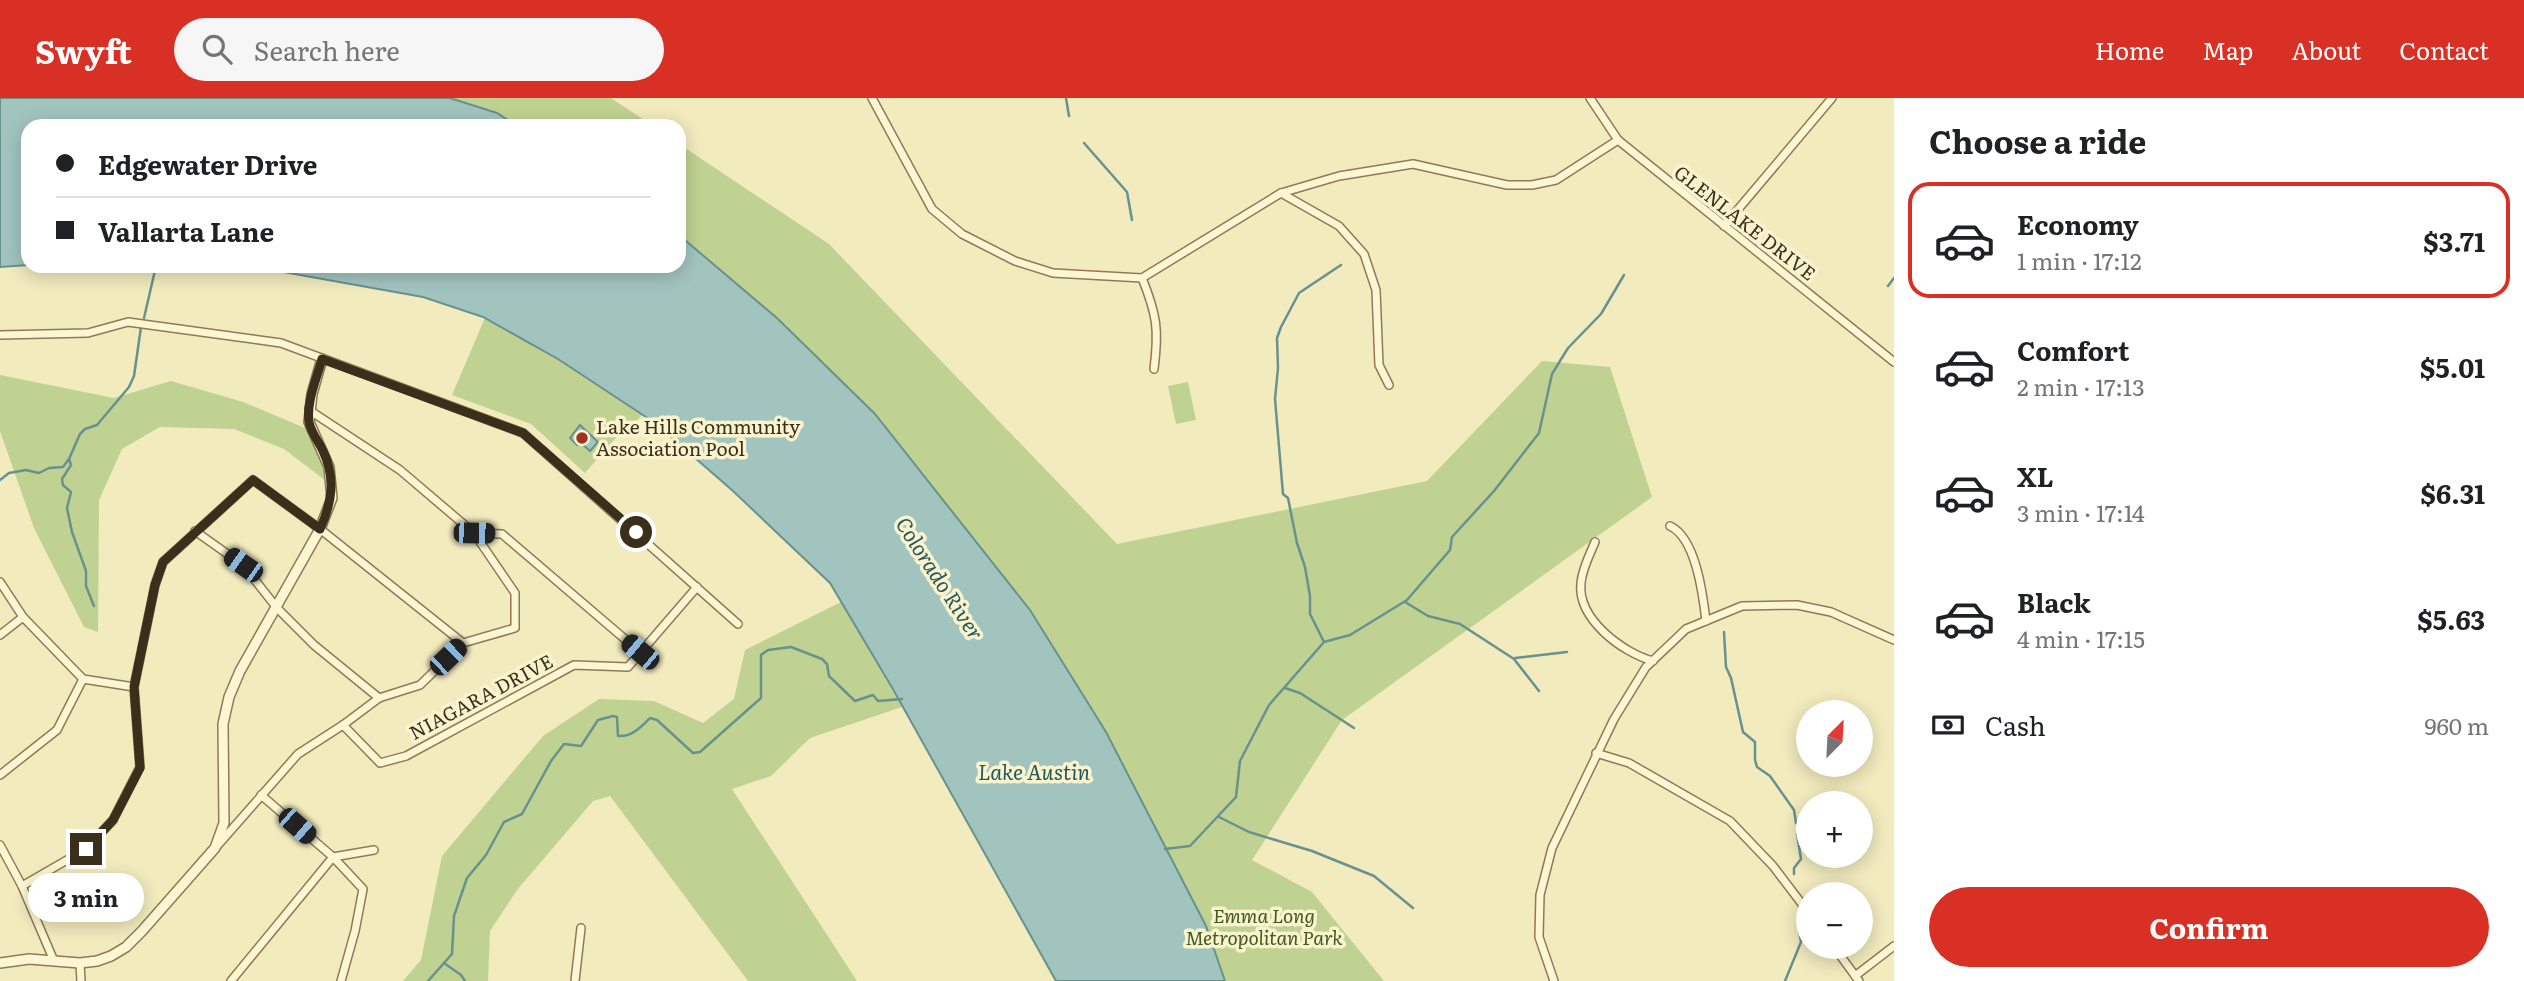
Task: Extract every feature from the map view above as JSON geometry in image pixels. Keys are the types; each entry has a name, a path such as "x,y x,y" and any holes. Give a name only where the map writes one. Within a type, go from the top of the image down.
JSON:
{"street":[{"path":"872,98 932,209 962,234 1014,261 1053,273 1142,278 1281,193 1339,176 1413,164 1507,185 1532,185 1556,180 1618,140"},
{"name":"GLENLAKE DRIVE","path":"1590,98 1618,140 1894,362"},
{"path":"1724,226 1832,98"},
{"path":"1281,193 1339,226 1364,254 1376,290 1379,365 1389,385"},
{"path":"1142,278 1155,309 1158,337 1154,369"},
{"path":"0,335 88,333 128,322 281,343 523,433 738,624"},
{"path":"215,848 221,835 225,811 225,711 237,677 329,510 331,484 326,459 309,422 309,410 322,359"},
{"path":"0,963 29,959 80,963 97,961 126,947 298,754 379,698 420,685 463,643 516,628 515,593 474,533 400,470 309,410"},
{"path":"22,886 86,849 113,820 140,768 134,687 152,597 163,562 253,480 320,529 463,643"},
{"path":"1670,526 1678,530 1687,542 1703,596 1706,621"},
{"path":"195,531 243,565 277,608 314,646 379,698"},
{"path":"474,533 502,534 640,652"},
{"path":"1595,542 1581,582 1591,618 1614,640 1638,657 1653,661"},
{"path":"0,582 23,617 83,679 134,687"},
{"name":"NIAGARA DRIVE","path":"343,725 380,763 406,756 574,665 628,667 697,587"},
{"path":"1554,981 1539,937 1540,895 1552,848 1596,753 1646,667 1686,629 1742,606 1797,605 1830,612 1894,640"},
{"path":"0,635 23,617"},
{"path":"0,775 57,730 83,679"},
{"path":"1596,753 1629,763 1730,821 1773,866 1796,896"},
{"path":"261,795 333,857 363,889 341,981"},
{"path":"0,845 22,886 54,961"},
{"path":"231,981 333,857 374,850"},
{"path":"575,981 581,928"},
{"path":"1842,959 1857,978 1894,946"},
{"path":"80,963 80,981"}],"green space":[{"path":"450,98 611,98 642,119 506,119 497,113"},
{"name":"Emma Long Metropolitan Park","path":"686,149 829,244 1117,544 1427,481 1542,361 1610,367 1652,497 1342,720 1252,860 1312,892 1384,981 1225,981 1206,926 1106,732 1030,610 875,414 778,319 686,241"},
{"path":"485,318 558,359 642,415 632,426 628,424 585,473 531,424 452,395"},
{"path":"0,375 114,398 171,381 243,402 305,428 322,458 326,481 284,449 234,429 160,427 122,449 99,500 98,632 84,627 34,528 0,431"},
{"path":"1188,382 1196,420 1176,424 1168,386"},
{"path":"841,602 902,707 810,738 771,776 732,789 857,981 748,981 610,796 593,801 517,890 490,931 488,981 403,981 421,960 442,856 543,736 599,699 654,701 703,723 734,699 745,650"}],"water":[{"path":"0,98 450,98 497,113 506,119 21,119 21,266 0,267"},
{"name":"Lake Austin","path":"686,241 778,319 875,414 1030,610 1106,732 1206,926 1225,981 1056,981 894,691 830,583 733,491 655,423 558,359 483,317 423,297 289,273 686,273"},
{"name":"Lake Hills Community Association Pool","path":"580,425 598,442 590,451 570,438"}],"waterway":[{"path":"1066,98 1069,116"},
{"path":"1084,143 1127,192 1132,220"},
{"path":"1324,642 1310,614 1305,567 1288,498 1283,494 1275,399 1277,338 1299,293 1341,265"},
{"path":"144,318 154,273"},
{"path":"1165,849 1190,846 1236,797 1240,761 1269,705 1324,642 1350,635 1407,600 1450,550 1452,537 1494,491 1539,433 1552,374 1568,348 1601,314 1624,275"},
{"path":"1888,286 1894,278"},
{"path":"94,606 86,586 86,571 72,532 67,508 71,492 63,485 62,479 71,465 69,459 80,434 97,425 129,387 134,376 141,327"},
{"path":"0,480 9,473 26,470 39,473 49,468 63,467 69,459"},
{"path":"1405,602 1428,616 1460,624 1514,659 1539,691"},
{"path":"1724,632 1726,667 1743,732 1755,742 1757,767 1770,776 1794,810 1796,823"},
{"path":"428,981 452,954 454,916 467,878 486,855 504,822 522,814 551,761 564,744 581,746 598,720 617,717 618,736 632,733 650,718 657,720 693,753 700,752 761,698 761,655 768,650 791,647 822,659 827,664 829,676 855,701 873,695 878,701 902,699"},
{"path":"1515,658 1567,652"},
{"path":"1285,688 1300,693 1354,728"},
{"path":"1219,817 1249,832 1312,851 1374,876 1413,908"},
{"path":"1794,874 1796,865"},
{"path":"1785,981 1796,954"},
{"path":"444,963 465,981"}],"place":[{"name":"Lake Hills Community Association Pool","path":"582,438"}],"route":[{"path":"86,849 113,820 140,768 134,687 155,585 163,562 253,480 320,529 332,498 331,484 329,467 309,422 309,410 322,359 523,433 636,532"}],"water label":[{"name":"Colorado River","path":"939,579"}]}
